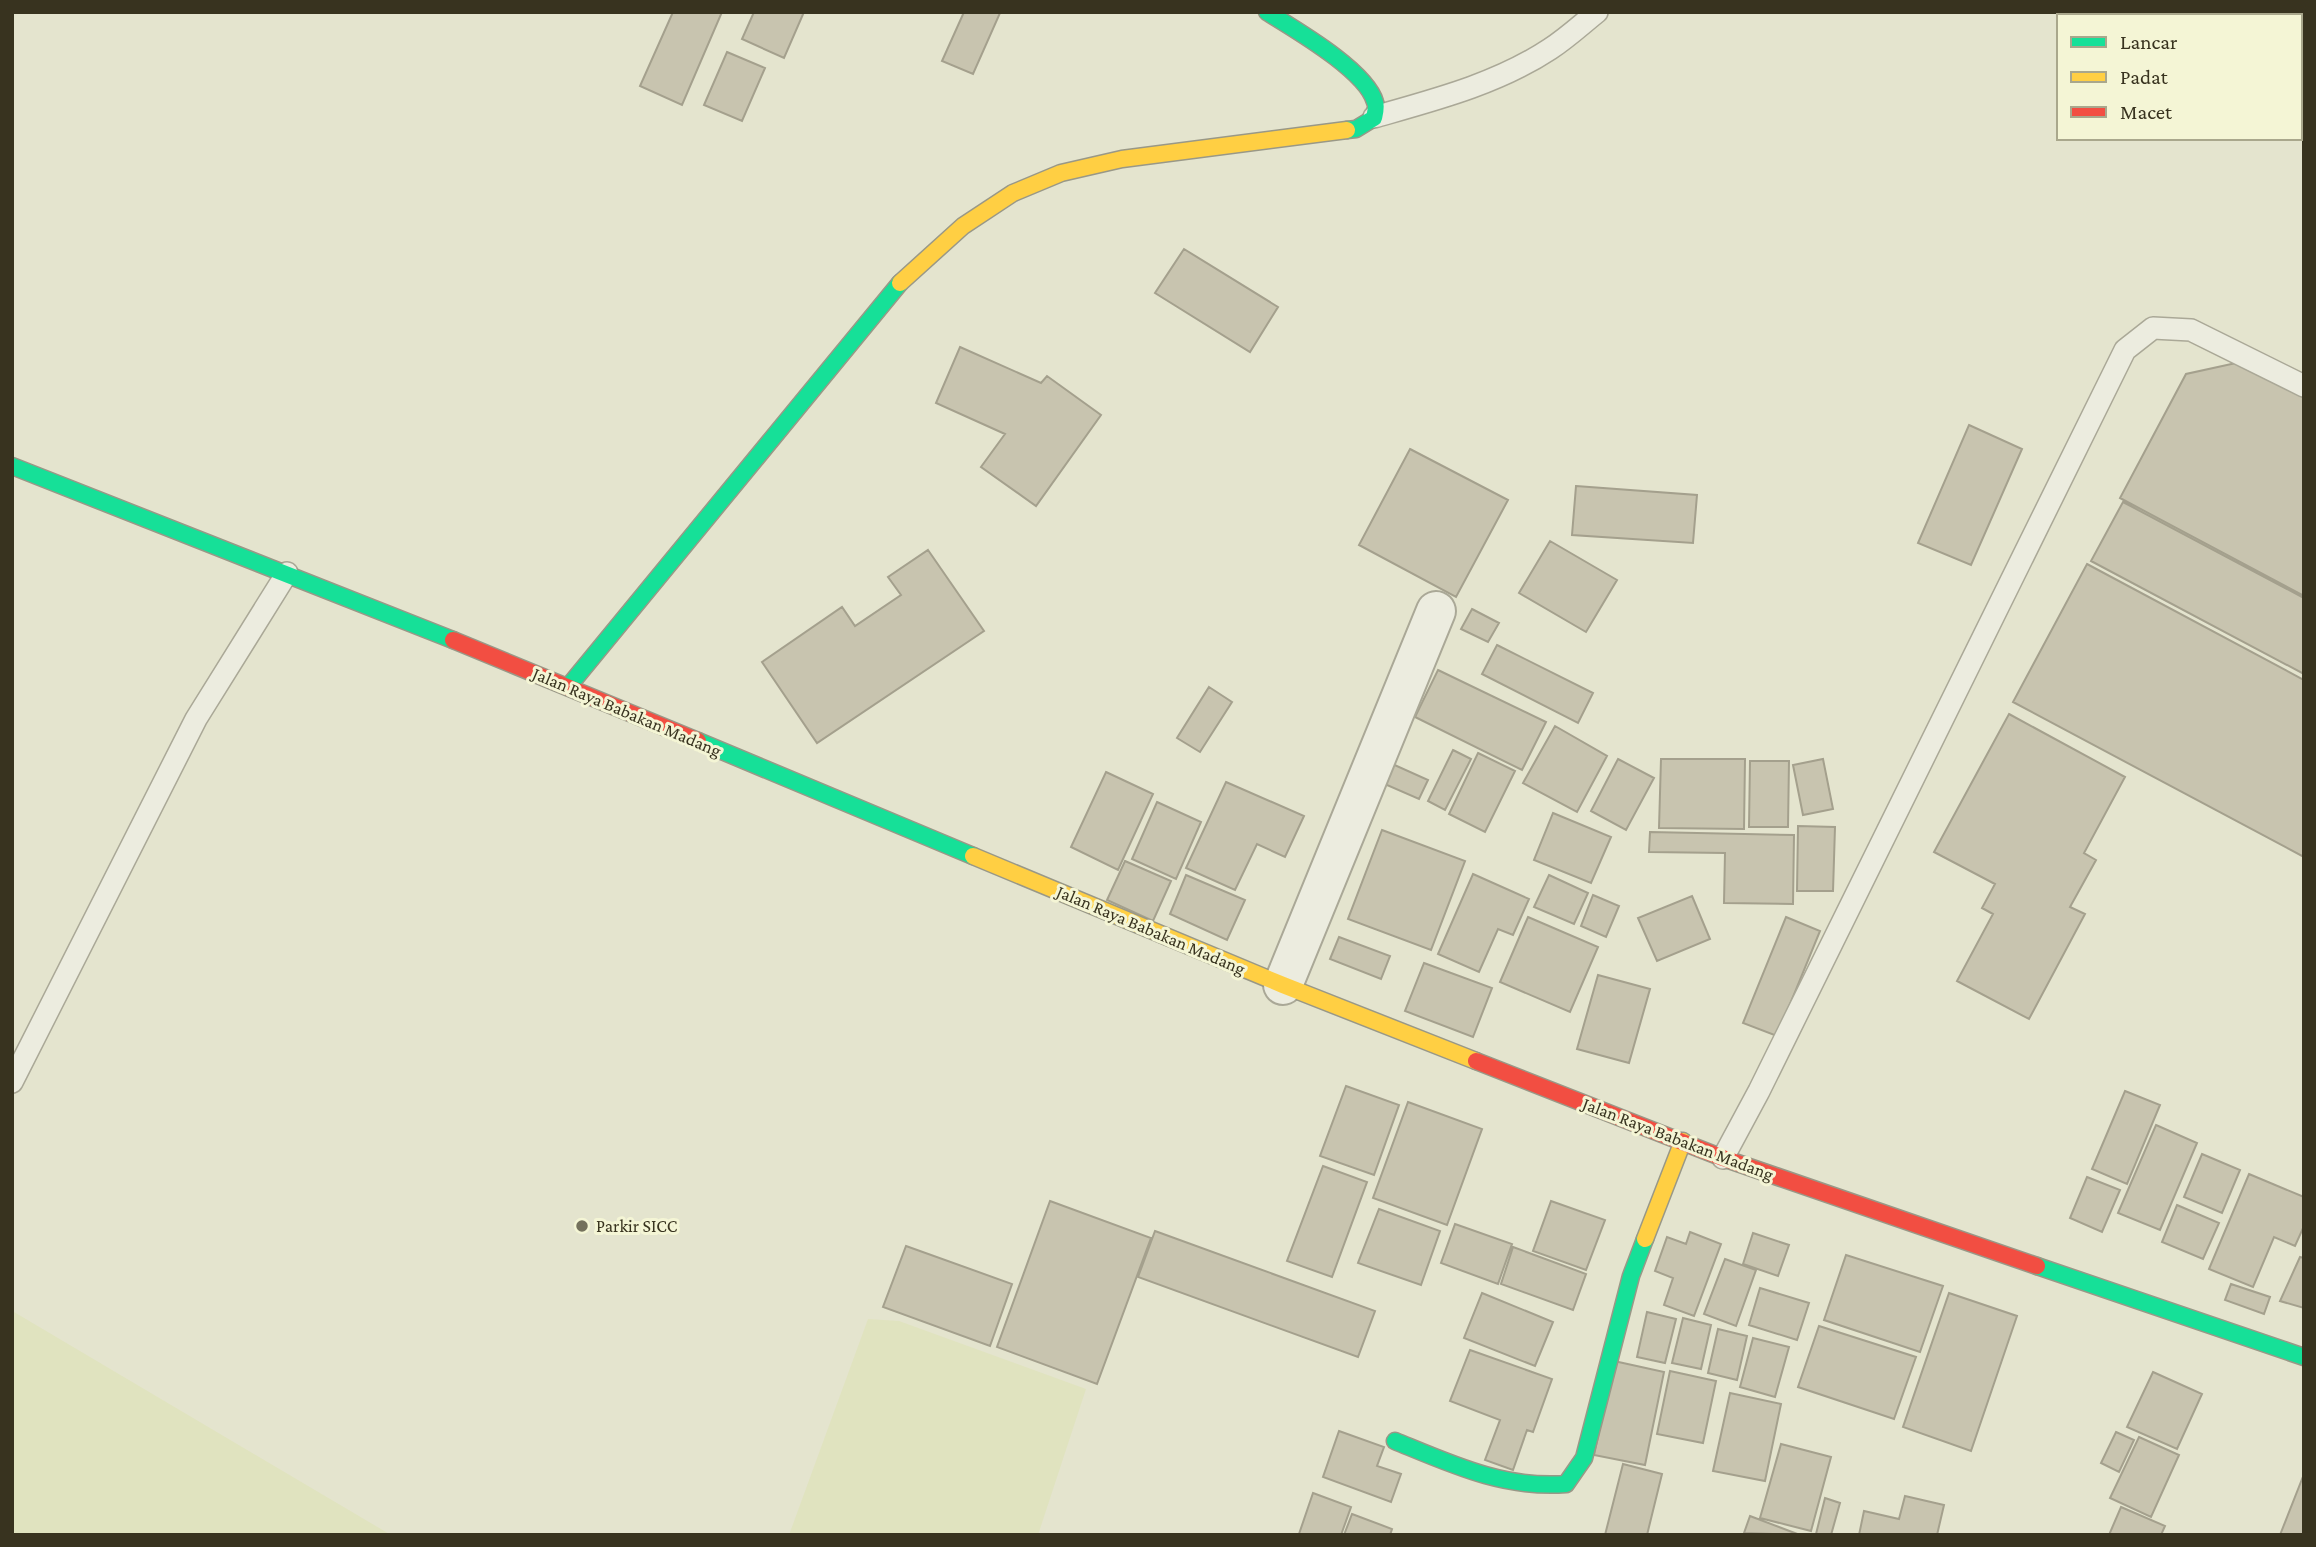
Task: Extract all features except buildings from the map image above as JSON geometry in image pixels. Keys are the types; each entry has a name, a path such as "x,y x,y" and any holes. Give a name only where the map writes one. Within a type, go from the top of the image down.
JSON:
{"main road":[{"path":"568,687 905,276 962,226 1013,193 1061,173 1122,159 1356,129 1371,123 1374,117 1374,99 1359,75 1267,12"},
{"name":"Jalan Raya Babakan Madang","path":"12,466 287,573 568,687 1283,985 1723,1158 2304,1357"},
{"path":"1395,1441 1493,1479 1543,1487 1566,1484 1584,1458 1631,1276 1683,1141"}],"street":[{"path":"1283,985 1436,611"}],"lane":[{"path":"1374,117 1451,96 1502,75 1550,49 1597,12"},
{"path":"1723,1158 1759,1091 2125,349 2153,328 2191,330 2304,386"},
{"path":"12,1083 196,719 287,573"}],"green space":[{"path":"14,1312 391,1535 12,1535"},
{"path":"868,1319 899,1321 1086,1389 1038,1535 789,1535"}],"traffic: fast":[{"path":"1267,12 1328,51 1369,90 1376,104 1374,118 1356,129 1347,130"},
{"path":"568,687 900,283"},
{"path":"12,466 453,640"},
{"path":"698,741 973,856"},
{"path":"1395,1441 1457,1466 1499,1479 1543,1485 1566,1484 1584,1458 1631,1276 1645,1239"},
{"path":"2037,1266 2304,1357"}],"traffic: slow":[{"path":"900,283 963,226 1013,193 1061,173 1122,159 1347,130"},
{"path":"973,856 1283,985 1476,1061"},
{"path":"1645,1239 1683,1141"}],"traffic: jam":[{"path":"453,640 698,741"},
{"path":"1476,1061 1723,1158 2037,1266"}],"place":[{"name":"Parkir SICC","path":"582,1226"}]}
